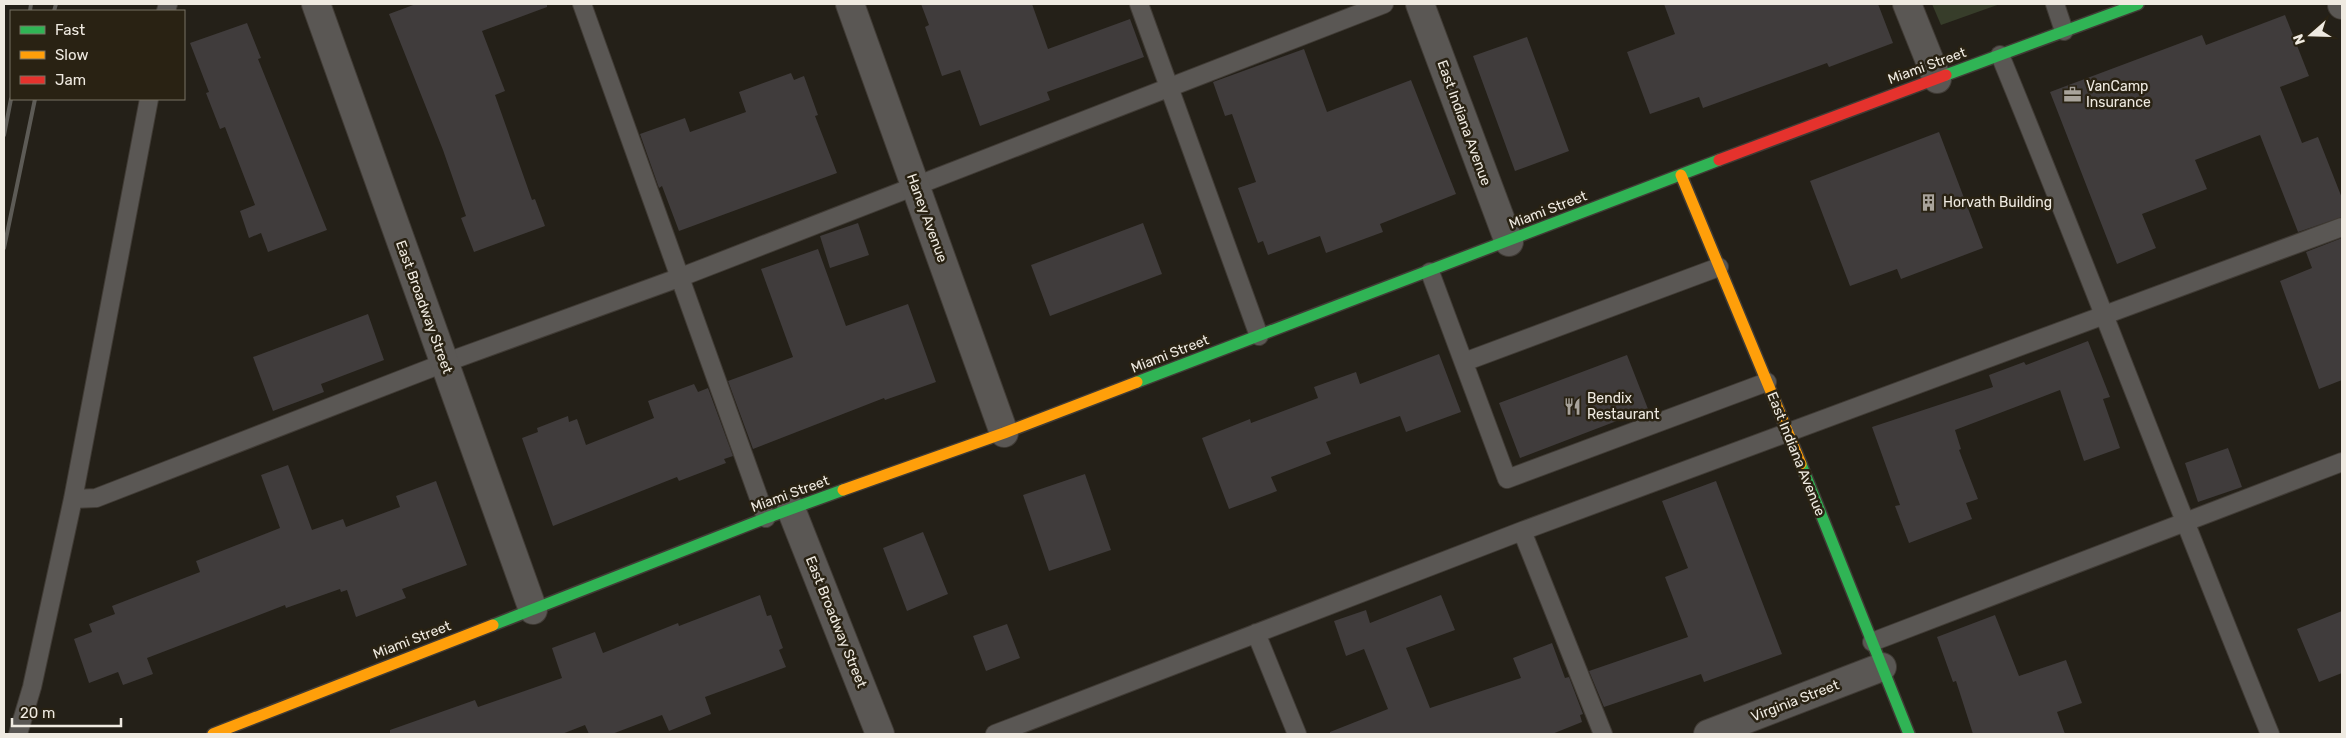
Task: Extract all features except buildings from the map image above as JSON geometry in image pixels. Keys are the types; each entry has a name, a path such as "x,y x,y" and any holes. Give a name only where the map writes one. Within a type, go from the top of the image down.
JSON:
{"street":[{"name":"East Broadway Street","path":"316,4 533,610"},
{"name":"Haney Avenue","path":"850,4 1004,433"},
{"name":"East Indiana Avenue","path":"1420,4 1508,242"},
{"path":"1908,4 1937,78"},
{"name":"Miami Street","path":"215,734 779,514 1004,433 1937,78 2138,4"},
{"name":"East Indiana Avenue","path":"1681,175 1788,432 1909,734"},
{"name":"East Broadway Street","path":"779,514 880,734"},
{"name":"Virginia Street","path":"1708,734 1882,667"}],"lane":[{"path":"582,4 680,277 779,514"},
{"path":"1139,4 1259,336"},
{"path":"73,499 96,498 444,363 680,277 916,187 1384,4"},
{"path":"2055,4 2064,31"},
{"path":"2000,55 2106,316 2184,522 2270,734"},
{"path":"18,734 32,687 73,499 149,100"},
{"path":"995,734 1522,531 2342,227"},
{"path":"1464,362 1718,267"},
{"path":"1430,272 1507,479 1767,382"},
{"path":"1872,642 2342,462"},
{"path":"1522,531 1603,734"},
{"path":"1256,633 1297,734"}],"green space":[{"path":"1932,4 2000,4 1941,25"}],"railway":[{"path":"30,10 31,4"},
{"path":"54,10 56,4"},
{"path":"4,135 11,100"},
{"path":"4,248 35,100"}],"traffic: fast":[{"path":"1946,75 2138,4"},
{"path":"1137,382 1719,160"},
{"path":"1801,464 1909,734"},
{"path":"493,625 766,518 843,490"}],"traffic: slow":[{"path":"1681,175 1801,464"},
{"path":"843,490 1004,433 1137,382"},
{"path":"213,734 493,625"}],"traffic: jam":[{"path":"1719,160 1946,75"}],"place":[{"name":"VanCamp Insurance","path":"2072,94"},
{"name":"Horvath Building","path":"1929,202"},
{"name":"Bendix Restaurant","path":"1573,406"}]}
